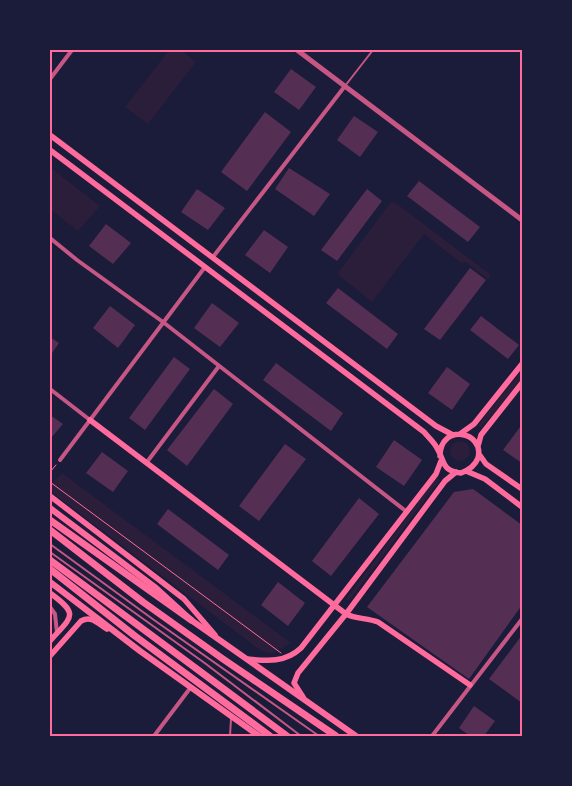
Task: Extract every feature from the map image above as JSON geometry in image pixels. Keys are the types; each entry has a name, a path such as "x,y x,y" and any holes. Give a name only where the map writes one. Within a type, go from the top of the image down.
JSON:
{"highway":[{"path":"50,520 191,620"},
{"path":"50,530 192,637 336,736"},
{"path":"50,560 287,736"},
{"path":"50,569 270,736"}],"main road":[{"path":"50,135 436,426 471,438 486,464 522,489"},
{"path":"50,150 424,432 436,446 447,468 456,472 466,471 485,479 522,507"},
{"path":"205,267 213,257"},
{"path":"244,658 259,660 284,659 301,648 436,474 441,458 440,450 444,441 474,424 522,364"},
{"path":"466,471 474,465 481,435 522,384"},
{"path":"90,420 346,614 359,619 370,619 378,622 470,685"},
{"path":"304,699 294,683 296,678 445,481 456,472"},
{"path":"50,496 184,599 219,641"},
{"path":"50,508 156,588 191,620 219,641 356,736"},
{"path":"50,582 115,632 259,736"},
{"path":"50,593 69,608 69,619 50,641"},
{"path":"50,656 81,621 86,618 92,618 115,632"}],"street":[{"path":"50,79 72,50"},
{"path":"297,50 522,220"},
{"path":"213,257 345,86"},
{"path":"50,238 77,260 163,322 408,512"},
{"path":"60,460 205,267"},
{"path":"147,462 219,366"},
{"path":"50,389 90,420"},
{"path":"50,607 55,614 57,632"},
{"path":"432,736 522,619"},
{"path":"154,736 191,687"}],"lane":[{"path":"345,86 373,50"},
{"path":"50,544 319,736"},
{"path":"50,552 206,664 301,736"},
{"path":"230,736 232,717"}],"path":[{"path":"50,472 60,460"},
{"path":"50,482 281,653 284,659"}],"shaded area":[{"path":"169,50 181,50 196,62 148,124 125,107"},
{"path":"50,167 100,206 78,231 50,209"},
{"path":"391,202 396,203 491,275 488,279 466,262 461,263 424,234 372,302 337,274"},
{"path":"522,370 522,380 481,428 478,425"},
{"path":"460,441 467,444 470,451 467,458 460,461 453,458 450,451 453,444"},
{"path":"62,473 291,643 271,654 260,650 50,491 50,485"},
{"path":"437,477 440,480 349,601 346,599"}],"building":[{"path":"291,69 316,87 299,110 274,92"},
{"path":"265,112 291,132 247,191 221,172"},
{"path":"354,116 378,132 360,157 337,140"},
{"path":"289,168 330,194 314,216 275,189"},
{"path":"419,181 480,227 468,242 407,196"},
{"path":"197,189 225,208 208,230 181,212"},
{"path":"367,189 382,201 337,261 321,250"},
{"path":"106,224 131,243 113,264 89,246"},
{"path":"264,230 288,247 270,273 245,255"},
{"path":"470,268 486,280 440,340 424,329"},
{"path":"338,288 398,334 387,349 326,303"},
{"path":"212,303 239,323 220,347 194,328"},
{"path":"110,306 135,325 118,348 93,328"},
{"path":"481,316 519,345 508,359 470,330"},
{"path":"50,337 59,343 50,356"},
{"path":"174,357 190,369 145,430 129,418"},
{"path":"276,363 343,413 331,431 263,380"},
{"path":"447,367 470,384 452,410 428,393"},
{"path":"214,389 233,404 187,466 167,450"},
{"path":"50,415 63,424 50,439"},
{"path":"520,427 522,429 522,463 503,450"},
{"path":"394,440 422,460 404,486 376,467"},
{"path":"285,444 306,459 259,521 239,506"},
{"path":"102,452 128,471 113,492 86,473"},
{"path":"473,489 522,525 522,605 469,679 367,607 454,492"},
{"path":"359,498 379,514 331,576 312,561"},
{"path":"168,509 229,555 218,570 157,524"},
{"path":"278,582 305,603 288,626 261,605"},
{"path":"522,635 522,703 489,679"},
{"path":"474,706 495,721 484,736 470,736 459,728"}]}
